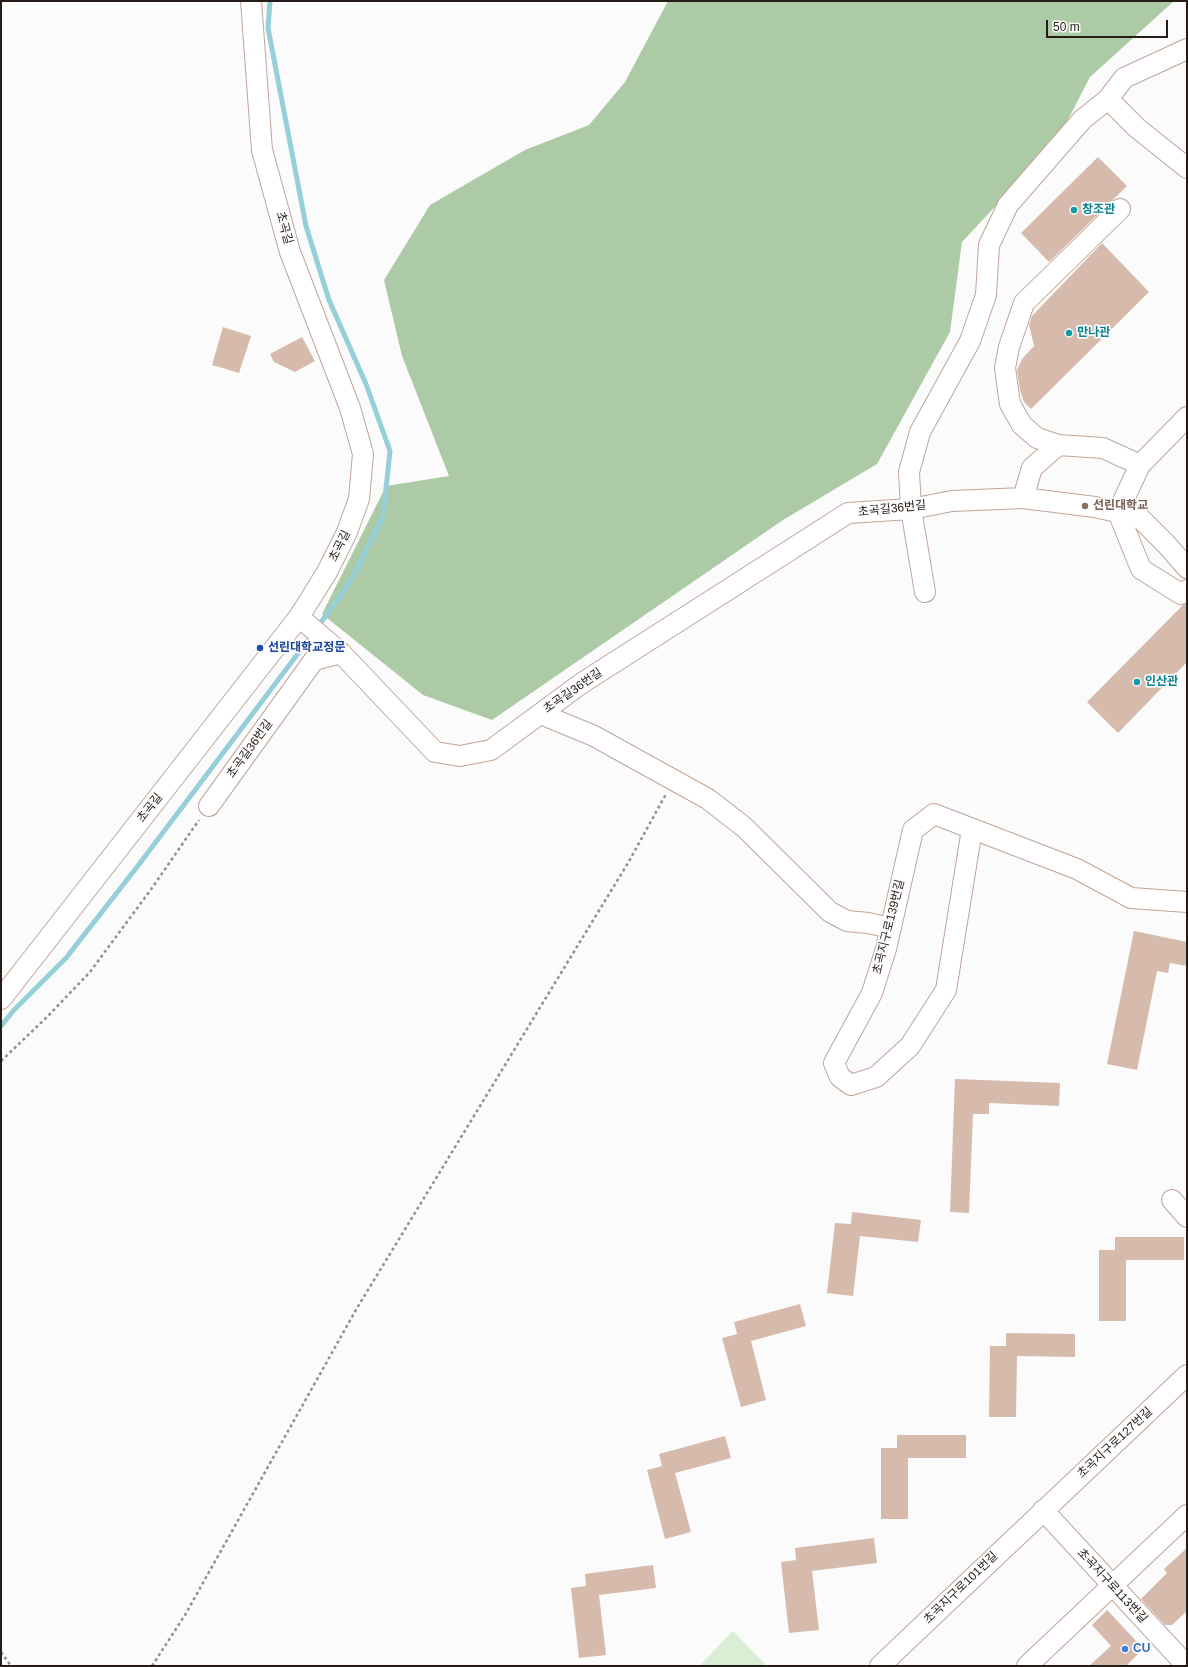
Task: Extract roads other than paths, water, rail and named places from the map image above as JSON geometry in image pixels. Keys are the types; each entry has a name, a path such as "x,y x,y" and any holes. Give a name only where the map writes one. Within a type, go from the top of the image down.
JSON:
{"street":[{"name":"초곡길","path":"1,1000 305,622 327,572 347,532 360,499 363,454 350,408 290,252 262,150 251,1"},
{"path":"925,592 911,509 909,472 920,432 970,341 986,295 989,245 1008,205 1082,120 1108,99 1124,78 1187,49"},
{"path":"1108,99 1137,128 1187,168"},
{"path":"1120,209 1024,303 1009,347 1005,368 1010,404 1022,425 1037,438 1058,445 1103,448 1140,465"},
{"path":"1187,417 1140,465 1118,512 1141,569 1181,594 1187,590"},
{"path":"1022,498 1032,468 1058,445"},
{"name":"초곡길36번길","path":"209,806 314,660 341,653 435,752 460,756 491,750 582,683 848,513 911,509 952,501 1022,498 1095,507 1139,517 1187,568"},
{"path":"305,622 341,653"},
{"path":"541,714 594,736 708,799 744,827 830,912 847,921 868,923 891,928"},
{"name":"초곡지구로139번길","path":"972,829 946,990 910,1046 876,1077 851,1085 840,1077 834,1063 872,992 886,949 913,830 934,814 1077,870 1131,898 1187,902"},
{"path":"1172,1200 1187,1217"},
{"name":"초곡지구로127번길","path":"1043,1510 1187,1375"},
{"name":"초곡지구로113번길","path":"1043,1510 1183,1662"},
{"name":"초곡지구로101번길","path":"880,1666 1043,1510"},
{"path":"1027,1666 1111,1585 1187,1515"}],"waterway":[{"path":"270,1 268,28 306,226 329,300 366,384 390,451 383,516 350,582 317,628"},
{"path":"1,1026 14,1010 66,958 137,867 312,635"}],"place":[{"name":"창조관","path":"1074,210"},
{"name":"만나관","path":"1069,333"},
{"name":"선린대학교","path":"1085,506"},
{"name":"선린대학교정문","path":"260,648"},
{"name":"인산관","path":"1137,682"},
{"name":"CU","path":"1125,1649"}]}
